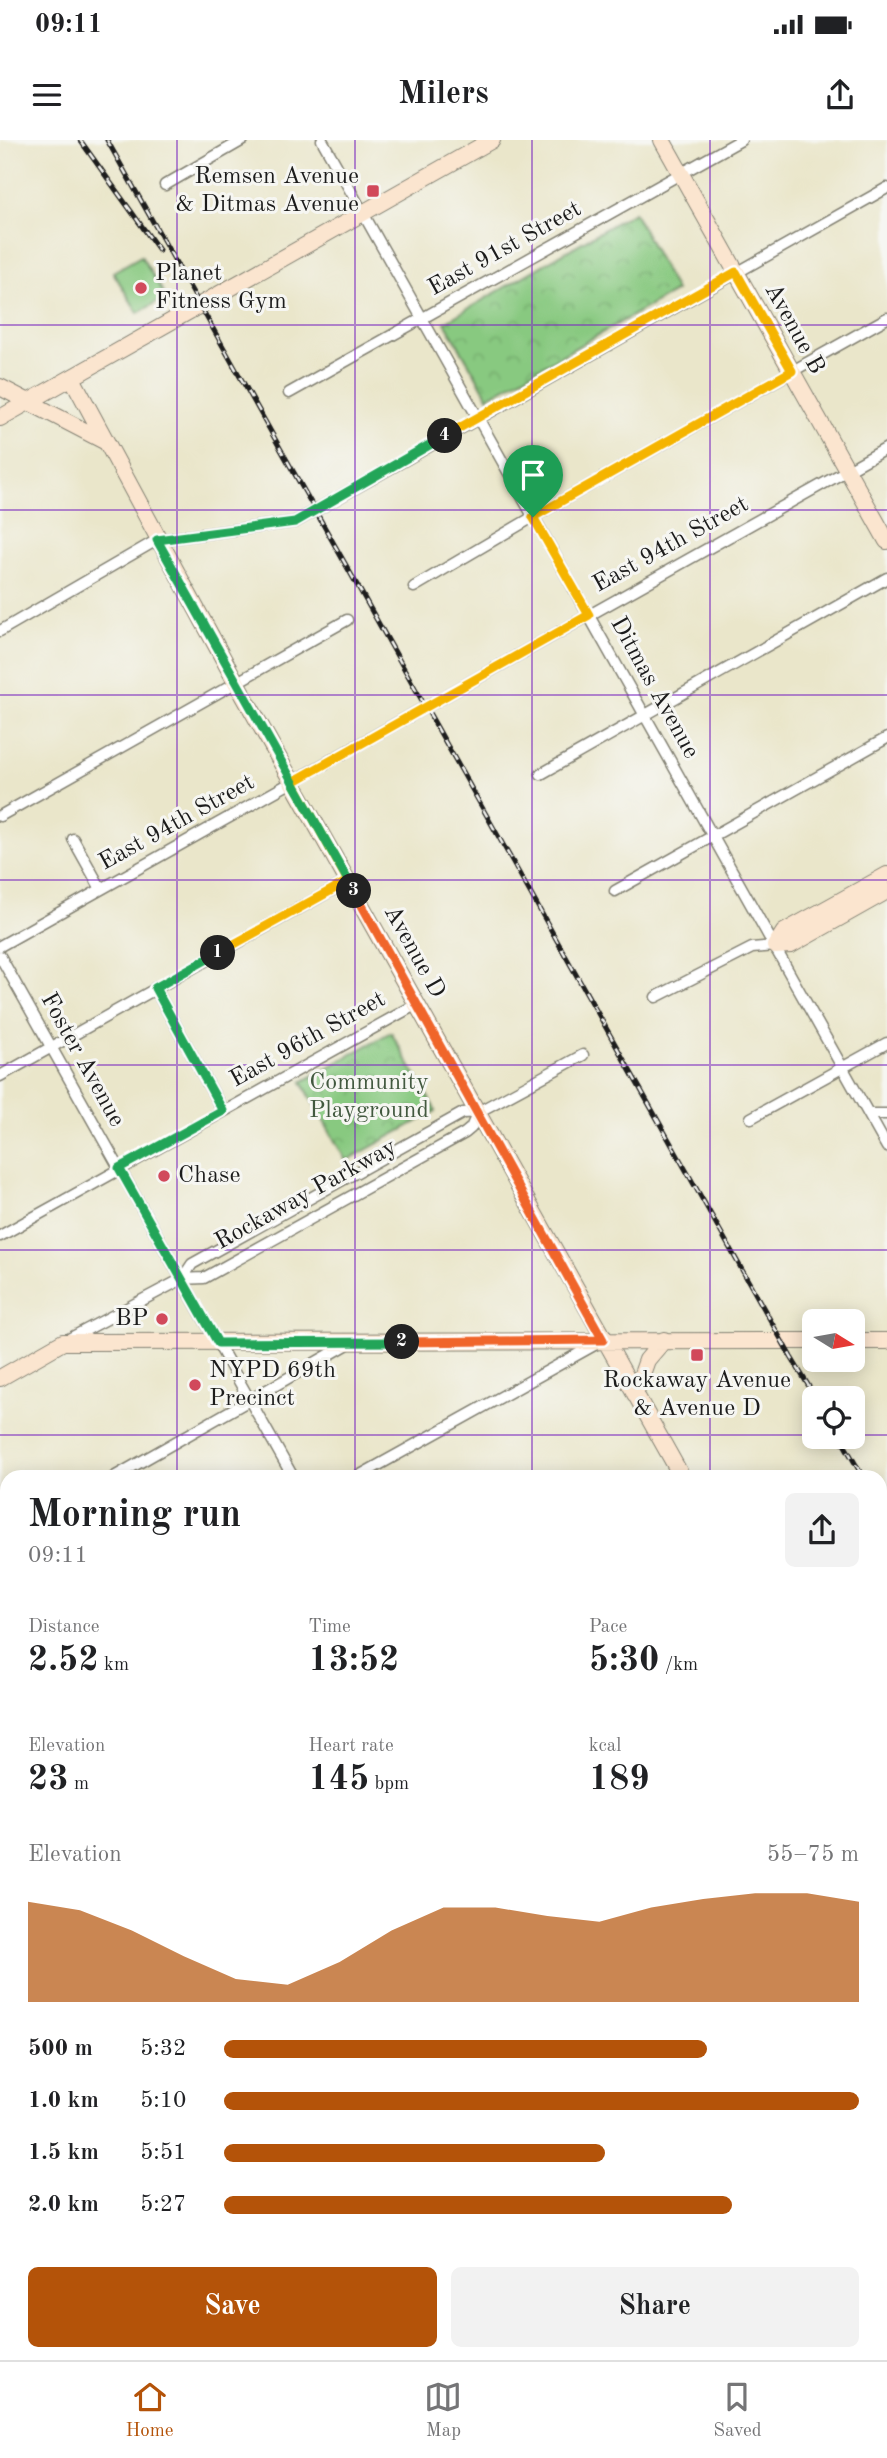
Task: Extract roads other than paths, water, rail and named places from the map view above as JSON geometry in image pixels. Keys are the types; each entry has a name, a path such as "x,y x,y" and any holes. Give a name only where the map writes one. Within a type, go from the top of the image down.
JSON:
{"main road":[{"path":"0,418 492,140"},
{"name":"Avenue B","path":"662,140 887,541"},
{"name":"Avenue D","path":"72,378 236,683 678,1470"},
{"path":"0,387 106,442"},
{"path":"775,946 784,932 887,875"},
{"path":"775,946 791,946 887,891"},
{"path":"635,1394 647,1360 664,1340"},
{"path":"63,1342 802,1341"},
{"path":"865,1341 887,1341"},
{"name":"Rockaway Parkway","path":"0,1378 63,1342"}],"street":[{"path":"165,185 243,140"},
{"name":"Ditmas Avenue","path":"322,140 887,1147"},
{"name":"East 91st Street","path":"289,393 741,140"},
{"path":"0,631 157,540 295,522 887,188"},
{"path":"414,587 887,318"},
{"name":"East 94th Street","path":"0,946 887,448"},
{"path":"541,774 887,578"},
{"path":"0,816 347,620"},
{"path":"615,891 887,738"},
{"path":"73,839 101,889"},
{"path":"0,1076 348,881"},
{"path":"656,997 752,948 775,946"},
{"name":"Foster Avenue","path":"0,956 289,1470"},
{"path":"155,988 223,1111"},
{"name":"East 96th Street","path":"0,1236 417,1004"},
{"path":"751,1118 887,1043"},
{"name":"Rockaway Parkway","path":"182,1279 192,1264 463,1113 478,1112 583,1055"},
{"name":"Rockaway Parkway","path":"63,1342 182,1279 204,1278 465,1133 471,1128 478,1112"},
{"path":"869,1114 887,1114"},
{"path":"370,1470 603,1340"},
{"path":"127,1470 350,1342"}],"railway":[{"path":"80,140 159,250"},
{"path":"107,140 809,1386"},
{"path":"847,1449 859,1470"}],"place":[{"name":"Remsen Avenue & Ditmas Avenue","path":"373,191"},
{"name":"Planet Fitness Gym","path":"141,288"},
{"name":"Chase","path":"164,1176"},
{"name":"BP","path":"162,1319"},
{"name":"Rockaway Avenue & Avenue D","path":"697,1355"},
{"name":"NYPD 69th Precinct","path":"195,1385"}],"park label":[{"name":"Community Playground","path":"369,1097"}]}
